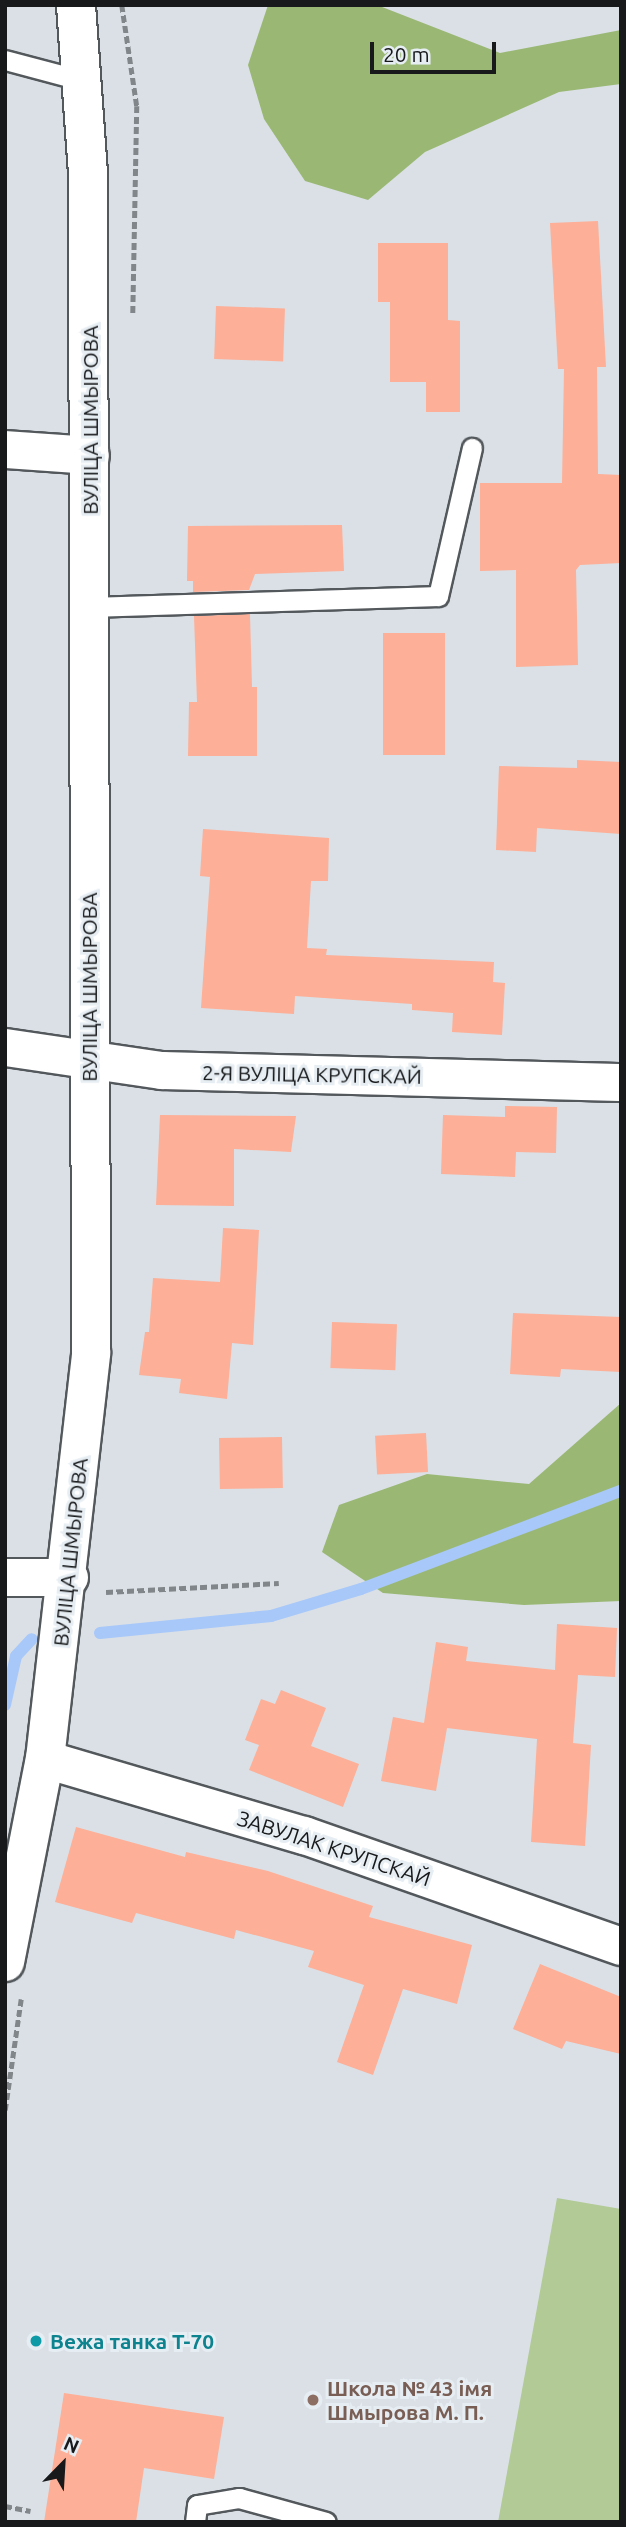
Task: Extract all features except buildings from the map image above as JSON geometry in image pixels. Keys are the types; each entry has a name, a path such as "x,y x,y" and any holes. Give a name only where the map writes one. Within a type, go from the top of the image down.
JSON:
{"street":[{"name":"ВУЛІЦА ШМЫРОВА","path":"5,1962 83,1585 92,1353 88,1060 90,455 84,81 76,5"},
{"path":"5,449 90,455"},
{"name":"2-Я ВУЛІЦА КРУПСКАЙ","path":"5,1047 161,1070 621,1082"},
{"path":"5,1577 83,1585"},
{"name":"ЗАВУЛАК КРУПСКАЙ","path":"45,1759 304,1835 621,1946"}],"lane":[{"path":"5,60 84,81"},
{"path":"91,607 438,596 472,448"},
{"path":"195,2522 197,2505 239,2498 326,2522"}],"path":[{"path":"83,1585 279,1583"},
{"path":"5,2507 31,2511"}],"green space":[{"path":"268,5 377,5 500,53 621,30 621,84 559,92 425,152 368,200 305,181 264,119 248,65"},
{"path":"621,1403 621,1601 524,1605 383,1593 322,1552 339,1505 427,1474 529,1484"},
{"path":"557,2198 621,2209 621,2522 498,2522"}],"waterway":[{"path":"100,1633 271,1616 361,1589 621,1491"},
{"path":"5,1705 16,1656 32,1639"}],"place":[{"name":"Вежа танка Т-70","path":"36,2341"},
{"name":"Школа № 43 імя Шмырова М. П.","path":"313,2400"}]}
